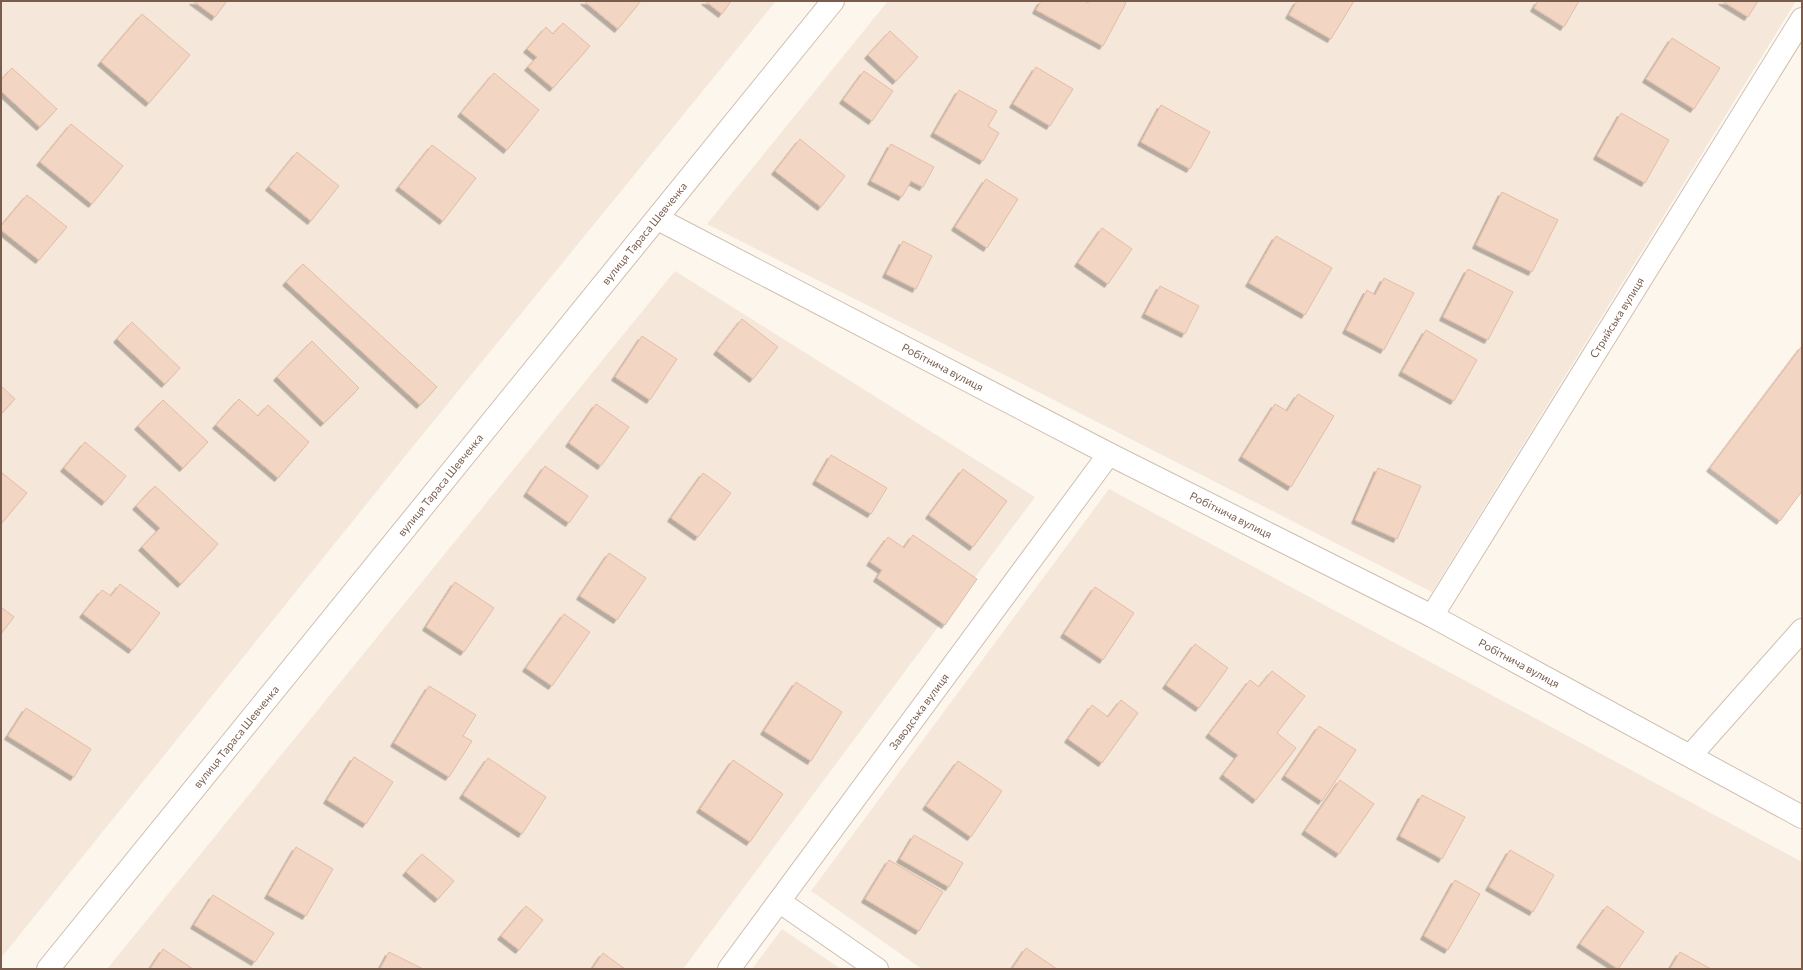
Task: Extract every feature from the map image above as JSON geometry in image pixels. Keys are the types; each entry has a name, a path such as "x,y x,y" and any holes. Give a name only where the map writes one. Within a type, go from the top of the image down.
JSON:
{"street":[{"name":"вулиця Тараса Шевченка","path":"48,969 658,219 833,1"},
{"name":"Стрийська вулиця","path":"1432,616 1802,19"},
{"name":"Робітнича вулиця","path":"658,219 1109,454 1432,616 1691,755 1802,817"},
{"name":"Заводська вулиця","path":"729,969 780,902 1109,454"},
{"path":"1691,755 1802,630"},
{"path":"780,902 877,969"}],"shaded area":[{"path":"1,1 776,1 410,450 1,958"},
{"path":"888,1 1796,1 1432,592 707,224"},
{"path":"675,271 1035,497 683,969 107,969"},
{"path":"1109,489 1802,862 1802,969 922,969 811,891"},
{"path":"782,929 841,969 752,969"}],"building":[{"path":"193,1 227,1 215,17"},
{"path":"584,1 641,1 618,29"},
{"path":"705,1 731,1 722,14"},
{"path":"1041,1 1085,1 1088,3 1089,1 1123,1 1126,3 1103,46 1036,10"},
{"path":"1297,1 1354,1 1331,39 1289,15"},
{"path":"1538,1 1579,1 1564,27 1534,8"},
{"path":"1722,1 1758,1 1748,17"},
{"path":"142,14 190,55 149,103 101,62"},
{"path":"563,23 590,46 553,88 528,67 537,57 527,49 546,27 553,34"},
{"path":"890,31 918,57 896,81 868,55"},
{"path":"1672,38 1720,68 1694,109 1646,79"},
{"path":"1036,67 1073,89 1050,126 1013,104"},
{"path":"12,68 57,109 40,127 1,91 1,80"},
{"path":"864,71 893,91 872,121 843,100"},
{"path":"494,73 539,110 507,150 461,113"},
{"path":"959,90 997,111 988,126 999,133 983,161 934,133"},
{"path":"1161,105 1210,132 1190,169 1141,142"},
{"path":"1621,113 1669,140 1645,183 1597,156"},
{"path":"71,124 123,166 92,204 40,162"},
{"path":"800,139 845,176 821,207 775,171"},
{"path":"891,144 934,167 923,187 911,181 902,197 871,181"},
{"path":"432,145 476,178 443,221 399,187"},
{"path":"297,152 339,186 311,221 269,187"},
{"path":"986,179 1018,199 987,248 955,227"},
{"path":"1502,192 1558,220 1532,272 1476,245"},
{"path":"27,195 67,227 39,260 1,230 1,226"},
{"path":"1102,228 1132,249 1108,284 1078,263"},
{"path":"1276,236 1332,268 1305,315 1249,283"},
{"path":"903,241 932,256 916,289 886,274"},
{"path":"303,264 437,387 420,405 286,282"},
{"path":"1468,269 1513,292 1488,340 1443,317"},
{"path":"1384,278 1414,293 1384,350 1346,330 1367,290 1375,295"},
{"path":"1160,286 1199,306 1185,334 1145,314"},
{"path":"742,319 778,347 753,379 717,351"},
{"path":"132,322 180,368 165,384 117,339"},
{"path":"1426,330 1477,360 1454,401 1402,372"},
{"path":"642,336 677,359 650,400 615,377"},
{"path":"312,341 359,388 324,423 277,377"},
{"path":"1802,346 1802,491 1780,521 1710,468"},
{"path":"1,386 15,399 1,414"},
{"path":"1298,394 1334,416 1291,487 1242,457 1275,404 1287,411"},
{"path":"239,399 258,416 268,405 309,442 278,478 216,425"},
{"path":"163,400 208,442 183,468 138,426"},
{"path":"596,404 629,427 601,466 569,443"},
{"path":"85,442 126,476 105,502 64,468"},
{"path":"831,455 887,488 871,514 816,481"},
{"path":"545,466 588,496 569,523 527,493"},
{"path":"1378,468 1421,486 1397,539 1355,520"},
{"path":"963,469 1007,501 973,547 929,515"},
{"path":"1,472 27,493 1,524"},
{"path":"703,473 731,493 698,537 671,518"},
{"path":"155,486 218,544 181,584 142,547 160,528 136,506"},
{"path":"913,535 977,579 945,625 877,578 882,570 870,562 888,537 904,548"},
{"path":"609,553 646,578 617,620 580,596"},
{"path":"455,582 494,608 464,652 426,627"},
{"path":"120,584 160,613 132,650 83,614 102,590 111,596"},
{"path":"1095,587 1134,613 1103,660 1064,634"},
{"path":"1,607 14,617 1,634"},
{"path":"564,614 590,632 552,686 526,668"},
{"path":"1195,644 1228,668 1199,708 1166,685"},
{"path":"1272,671 1305,696 1277,733 1296,748 1256,800 1223,775 1238,755 1209,734 1250,680 1259,687"},
{"path":"796,682 842,712 811,761 764,731"},
{"path":"429,686 476,715 463,736 472,741 449,777 394,743"},
{"path":"1121,700 1138,713 1102,763 1068,739 1092,705 1108,717"},
{"path":"26,708 91,749 74,777 8,736"},
{"path":"1319,726 1356,750 1322,801 1285,776"},
{"path":"354,757 393,782 366,824 327,800"},
{"path":"488,758 546,797 522,834 463,795"},
{"path":"733,760 783,794 750,842 700,809"},
{"path":"958,761 1002,791 971,837 926,806"},
{"path":"1340,780 1374,804 1339,854 1305,831"},
{"path":"1422,795 1465,817 1442,859 1400,836"},
{"path":"914,835 963,863 949,887 900,859"},
{"path":"296,847 333,869 306,916 268,895"},
{"path":"1510,850 1554,875 1533,912 1489,887"},
{"path":"422,854 454,881 438,899 406,872"},
{"path":"889,860 943,892 919,931 865,899"},
{"path":"1455,880 1480,894 1448,950 1424,936"},
{"path":"213,895 274,933 255,962 194,925"},
{"path":"526,906 543,920 519,950 501,936"},
{"path":"1607,906 1644,932 1618,969 1580,944"},
{"path":"1026,948 1057,969 1012,969"},
{"path":"163,949 193,969 150,969"},
{"path":"389,952 423,969 380,969"},
{"path":"1680,952 1711,969 1670,969"},
{"path":"603,953 625,969 592,969"}]}
